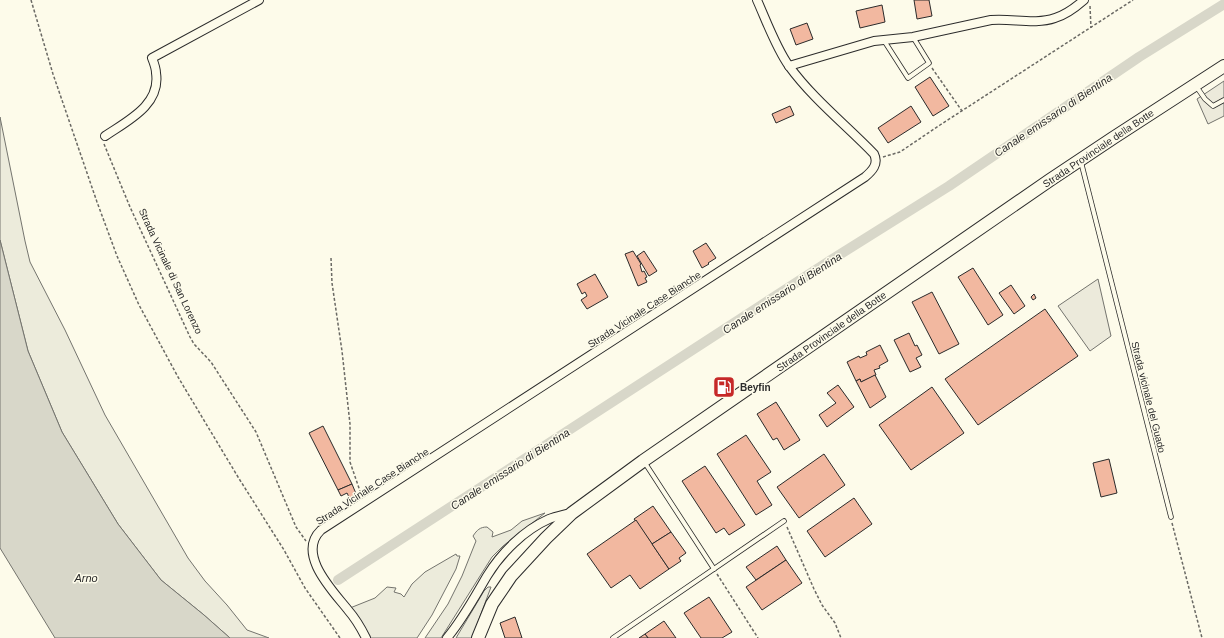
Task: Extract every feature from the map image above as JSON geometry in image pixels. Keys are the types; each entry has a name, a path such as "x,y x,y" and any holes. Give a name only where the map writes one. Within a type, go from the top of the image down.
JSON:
{"main road":[{"name":"Strada Provinciale della Botte","path":"478,638 492,604 511,576 537,546 572,513 644,461 1080,160 1224,66"}],"street":[{"path":"105,136 140,112 151,100 156,79 152,58 259,0"},
{"path":"757,0 789,66 818,100 874,154 876,160"},
{"path":"789,66 864,43 883,39 913,38 990,20 1052,19 1087,3"},
{"name":"Strada Vicinale Case Bianche","path":"313,543 316,535 321,530 865,177 875,166 876,160"},
{"path":"447,638 468,609 497,562 508,550 540,523 550,518 572,513"},
{"path":"313,543 314,559 319,572 349,610 366,638"}],"lane":[{"path":"883,39 908,78 929,64 913,38"},
{"path":"1195,84 1205,99 1213,106 1224,100"},
{"name":"Strada vicinale del Guado","path":"1080,160 1171,517"},
{"path":"644,461 714,569"},
{"path":"613,638 784,521"}],"path":[{"path":"31,0 53,74 102,215 117,256 140,305 178,377 238,477 284,550 305,588 340,638"},
{"path":"876,160 900,152 1133,0"},
{"path":"1087,3 1091,28"},
{"path":"929,64 962,111"},
{"name":"Strada Vicinale di San Lorenzo","path":"105,136 103,140 104,144 118,181 190,337 194,344 211,362 254,428 296,526 304,539 313,543"},
{"path":"331,258 332,283 342,351 349,417 350,462 361,492 362,504"},
{"path":"1171,517 1202,638"},
{"path":"784,521 814,589 822,605 835,623 841,638"},
{"path":"714,569 758,638"}],"shaded area":[{"path":"1224,81 1224,116 1208,124 1197,99"},
{"path":"0,117 30,262 65,330 105,415 188,558 205,581 247,630 269,638 230,638 161,580 118,524 62,432 28,351 0,240"},
{"path":"1098,279 1111,336 1090,351 1058,306"},
{"path":"545,513 503,546 492,557 441,638 425,638 448,604 462,576 476,541 473,536 477,531 481,528 487,527 493,532 492,537 511,530 522,521"},
{"path":"456,554 457,556 460,556 456,569 432,615 417,638 370,638 350,608 375,598 387,587 396,588 394,592 401,594 404,597 412,584 425,572"},
{"path":"488,587 491,587 472,638 456,638 484,591"}],"water":[{"name":"Arno","path":"0,240 28,351 62,432 118,524 161,580 230,638 55,638 0,548"}],"building":[{"path":"914,0 929,0 932,16 917,19"},
{"path":"882,5 885,22 860,28 856,11"},
{"path":"807,23 813,39 796,45 790,29"},
{"path":"930,77 949,106 933,116 915,87"},
{"path":"790,106 794,115 776,123 772,114"},
{"path":"911,106 921,122 888,143 878,128"},
{"path":"706,243 716,258 702,268 693,251"},
{"path":"633,251 641,264 642,272 644,271 647,277 645,278 647,282 638,286 625,254"},
{"path":"644,251 657,271 649,276 637,256"},
{"path":"973,268 1003,315 988,325 958,277"},
{"path":"595,274 608,297 587,309 581,300 587,296 585,292 582,294 577,284"},
{"path":"1011,285 1025,306 1014,314 999,293"},
{"path":"932,292 959,344 939,354 912,302"},
{"path":"1034,294 1036,298 1033,300 1031,297"},
{"path":"1045,309 1078,356 978,425 945,379"},
{"path":"909,333 915,346 917,345 922,355 916,358 921,367 910,372 894,340"},
{"path":"880,345 888,361 879,366 880,368 874,370 876,375 861,382 860,379 856,381 847,362 859,356 860,358 867,355 866,352"},
{"path":"875,375 886,397 870,408 856,381 860,379 861,382"},
{"path":"727,383 732,390 724,396 719,390"},
{"path":"838,385 854,407 827,427 819,415 836,403 827,393"},
{"path":"932,387 964,433 911,470 879,425"},
{"path":"776,402 800,440 784,450 777,438 773,440 757,414"},
{"path":"323,426 352,484 338,490 309,433"},
{"path":"746,435 771,472 757,481 772,505 756,515 717,454"},
{"path":"824,454 845,485 799,518 777,487"},
{"path":"1109,459 1117,493 1101,497 1093,463"},
{"path":"705,466 745,525 729,535 724,528 716,533 682,481"},
{"path":"352,484 357,496 350,499 347,493 341,496 338,490"},
{"path":"854,498 872,524 825,557 807,531"},
{"path":"653,506 671,532 652,544 634,519"},
{"path":"636,520 669,569 640,589 630,575 611,588 587,554"},
{"path":"671,532 686,553 679,558 681,561 669,569 652,544"},
{"path":"777,546 786,560 756,580 746,567"},
{"path":"786,560 802,583 762,610 746,587"},
{"path":"709,597 732,632 722,638 701,638 684,613"},
{"path":"515,617 522,638 505,638 500,623"},
{"path":"664,621 676,638 648,638 645,634"},
{"path":"645,634 648,638 639,638"}],"waterway":[{"name":"Canale emissario di Bientina","path":"338,580 831,260 949,186 1139,57 1224,4"}],"place":[{"name":"Beyfin","path":"724,387"}]}
